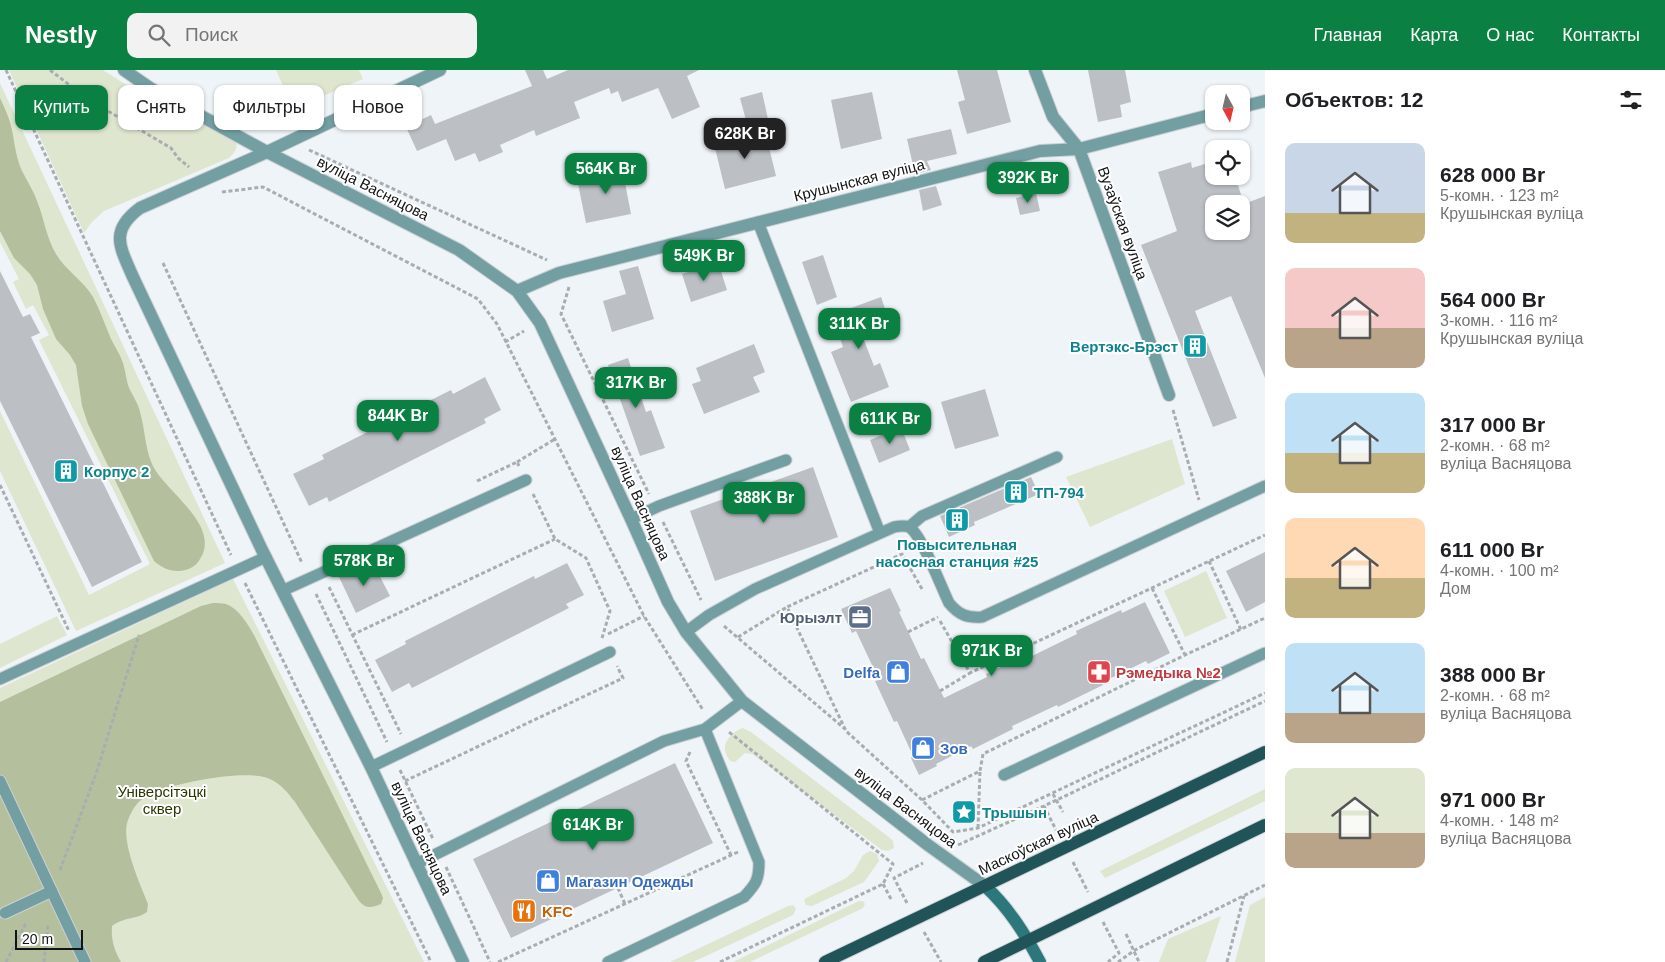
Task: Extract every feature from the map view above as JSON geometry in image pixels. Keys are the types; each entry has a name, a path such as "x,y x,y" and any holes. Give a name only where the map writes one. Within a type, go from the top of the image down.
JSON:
{"main road":[{"name":"Маскоўская вуліца","path":"825,962 1265,752"},
{"path":"984,962 1265,825"},
{"path":"986,886 1009,911 1029,941 1040,962"}],"street":[{"name":"вуліца Васняцова","path":"124,70 150,88 267,152 459,250 517,292 540,323 668,602 686,632 742,701 928,846 986,886"},
{"path":"267,152 288,140 440,70"},
{"name":"Вузаўская вуліца","path":"1035,70 1053,117 1079,149 1168,395"},
{"path":"1250,105 1265,101"},
{"name":"Крушынская вуліца","path":"517,292 559,273 758,222 1040,151 1079,149 1205,116"},
{"name":"вуліца Васняцова","path":"267,152 140,208 131,214 123,224 120,234 121,245 133,277 266,557 371,767 463,962"}],"lane":[{"path":"758,222 880,533"},
{"path":"909,527 922,516 1058,457"},
{"path":"631,519 655,507 786,460"},
{"path":"284,590 526,480"},
{"path":"686,632 709,615 755,589 894,527 902,526 909,527 919,538 949,603 955,610 963,616 973,618 990,614 1265,486"},
{"path":"0,679 266,557"},
{"path":"371,767 610,652"},
{"path":"1004,775 1265,654"},
{"path":"416,864 664,741 702,730 742,701"},
{"path":"608,962 744,897 753,887 759,875 759,862 702,730"},
{"path":"0,781 86,962"},
{"path":"4,914 52,891"}],"path":[{"path":"6,70 238,570 430,962"},
{"path":"50,70 89,100 171,148 178,158 222,192 263,187 478,299 496,324 644,616 706,714 893,864 883,884 720,962"},
{"path":"288,140 551,262 569,288 561,314 709,615 738,637 846,731 922,800 953,832 978,828 1265,693"},
{"path":"163,263 289,536"},
{"path":"1168,395 1204,514"},
{"path":"472,483 517,462 555,439"},
{"path":"405,781 623,678 602,638 610,611 586,558 555,539 517,462"},
{"path":"0,485 75,644"},
{"path":"940,691 970,673 1264,537"},
{"path":"352,635 555,539"},
{"path":"738,637 787,608 902,554 924,593"},
{"path":"1210,561 1241,630"},
{"path":"322,573 401,735"},
{"path":"1152,588 1185,655"},
{"path":"787,608 846,731"},
{"path":"934,609 970,673"},
{"path":"52,891 96,774 141,627 141,614"},
{"path":"1094,615 1097,621"},
{"path":"602,638 644,616"},
{"path":"908,632 938,617"},
{"path":"978,828 980,771 983,754 1265,618"},
{"path":"1008,655 1012,662"},
{"path":"964,842 1265,701"},
{"path":"702,730 686,761 731,855"},
{"path":"922,800 980,771"},
{"path":"1053,794 1063,812"},
{"path":"1044,806 1119,953 1108,962"},
{"path":"498,962 731,855 753,847"},
{"path":"902,894 894,878 913,868"},
{"path":"883,884 890,899"},
{"path":"1118,962 1134,950 1265,885"},
{"path":"618,888 625,904"},
{"path":"1227,962 1244,895"},
{"path":"6,962 27,922"},
{"path":"1126,934 1139,962"}],"green space":[{"path":"9,70 103,70 127,85 118,85 118,130 204,130 204,123 214,128 214,130 219,130 230,135 237,146 229,158 104,211 84,233 37,130 108,130 108,85 16,85"},
{"path":"276,70 359,70 363,79 349,85 334,85 334,91 324,96 324,85 283,85"},
{"path":"0,83 15,115 15,130 22,130 225,563 76,631 0,471 0,411 89,595 150,564 39,340 49,335 33,305 26,309 13,282 19,279 0,242"},
{"path":"0,98 10,122 20,165 35,196 53,248 60,260 93,297 122,360 128,385 142,418 152,464 158,474 188,508 203,533 205,546 200,559 194,566 188,569 181,571 171,570 162,567 154,561 88,424 82,406 76,365 56,339 43,309 37,285 30,274 14,258 0,231"},
{"path":"1172,439 1185,484 1090,527 1066,477"},
{"path":"1206,571 1227,618 1185,637 1164,591"},
{"name":"Універсітэцкі сквер","path":"233,579 424,962 0,962 0,688"},
{"name":"Універсітэцкі сквер","path":"213,603 226,604 235,609 254,635 381,893 383,898 381,904 369,907 359,901 295,802 278,783 259,776 245,775 210,778 176,785 146,796 134,808 128,820 126,829 129,850 148,904 147,912 112,926 116,953 121,962 0,962 0,702 201,606"},
{"path":"57,616 67,635 0,668 0,644"},
{"path":"743,728 751,732 890,838 893,841 894,848 888,851 882,850 752,754 745,753 735,762 730,761 725,751 726,742 734,733"},
{"path":"1265,789 1265,801 1105,878 1100,871"},
{"path":"870,851 877,854 879,861 864,882 812,906 806,905 804,900 806,898 846,878 854,871 863,855"},
{"path":"1265,897 1265,962 1235,962 1250,905"},
{"path":"859,901 863,901 865,904 863,908 750,962 733,962"},
{"path":"793,905 796,909 793,915 693,962 670,962 788,906"},
{"path":"1221,916 1206,962 1159,962 1168,939"}],"building":[{"path":"525,70 543,70 547,79 568,70 699,70 687,76 700,107 672,119 658,88 622,102 618,91 611,94 609,88 574,102 580,118 536,136 534,130 500,145 503,152 479,162 475,153 455,161 446,139 417,151 407,130 422,130 422,119 431,115 435,124 532,86"},
{"path":"957,70 997,70 1011,122 967,134 958,102 965,100"},
{"path":"1088,70 1125,70 1131,102 1120,105 1122,117 1098,122"},
{"path":"762,92 768,119 747,124 740,98"},
{"path":"872,92 882,139 841,149 831,100"},
{"path":"951,129 957,154 927,161 931,170 915,174 907,139"},
{"path":"765,131 776,176 725,189 714,144"},
{"path":"621,162 631,214 586,223 578,184 603,179 600,166"},
{"name":"Вертэкс-Брэст","path":"1191,162 1192,168 1205,164 1205,185 1238,185 1241,195 1205,195 1205,240 1250,240 1250,202 1265,196 1265,378 1231,296 1195,311 1237,418 1213,427 1141,245 1177,231 1158,172"},
{"path":"936,186 942,205 923,211 919,190"},
{"path":"1036,193 1040,211 1020,215 1016,198"},
{"path":"823,255 837,297 817,305 802,262"},
{"path":"718,262 727,290 691,302 682,274"},
{"path":"638,266 654,319 612,332 603,301 626,294 619,271"},
{"name":"Корпус 2","path":"0,271 23,317 30,314 40,333 31,337 142,562 92,587 0,401"},
{"path":"881,297 889,320 860,330 874,366 880,363 889,387 851,402 831,352 843,347 832,315"},
{"path":"754,344 765,372 753,377 760,392 704,414 692,384 701,381 696,368"},
{"path":"628,358 646,412 651,410 665,448 640,456 608,365"},
{"path":"485,377 501,410 484,419 486,423 329,502 327,497 309,506 293,474 324,459 322,455 451,390 453,394"},
{"path":"985,389 999,436 955,449 941,402"},
{"path":"901,427 910,450 879,463 870,440"},
{"path":"813,467 838,537 715,581 690,511"},
{"path":"1031,477 1039,494 974,522 975,525 949,537 940,516"},
{"path":"1265,552 1265,602 1246,612 1226,571"},
{"path":"372,561 390,596 356,613 339,577"},
{"path":"567,563 584,595 566,604 569,608 412,688 409,683 392,692 375,660 406,644 405,641 534,576 535,579"},
{"path":"890,588 921,659 924,658 944,698 987,677 986,674 1031,653 1032,656 1077,634 1076,631 1121,610 1122,613 1145,602 1170,653 1148,664 1146,661 1058,707 1057,705 1012,726 1013,729 973,749 971,746 919,775 911,758 913,756 897,721 894,722 875,681 879,680 856,631 852,633 841,609"},
{"path":"675,763 713,843 511,938 473,859"}],"place":[{"name":"Вертэкс-Брэст","path":"1195,346"},
{"name":"Корпус 2","path":"66,471"},
{"name":"ТП-794","path":"1016,492"},
{"name":"Повысительная насосная станция #25","path":"957,520"},
{"name":"Юрыэлт","path":"860,617"},
{"name":"Delfa","path":"898,672"},
{"name":"Рэмедыка №2","path":"1099,672"},
{"name":"Зов","path":"923,748"},
{"name":"Трышын","path":"964,812"},
{"name":"Магазин Одежды","path":"548,881"},
{"name":"KFC","path":"524,911"}]}
